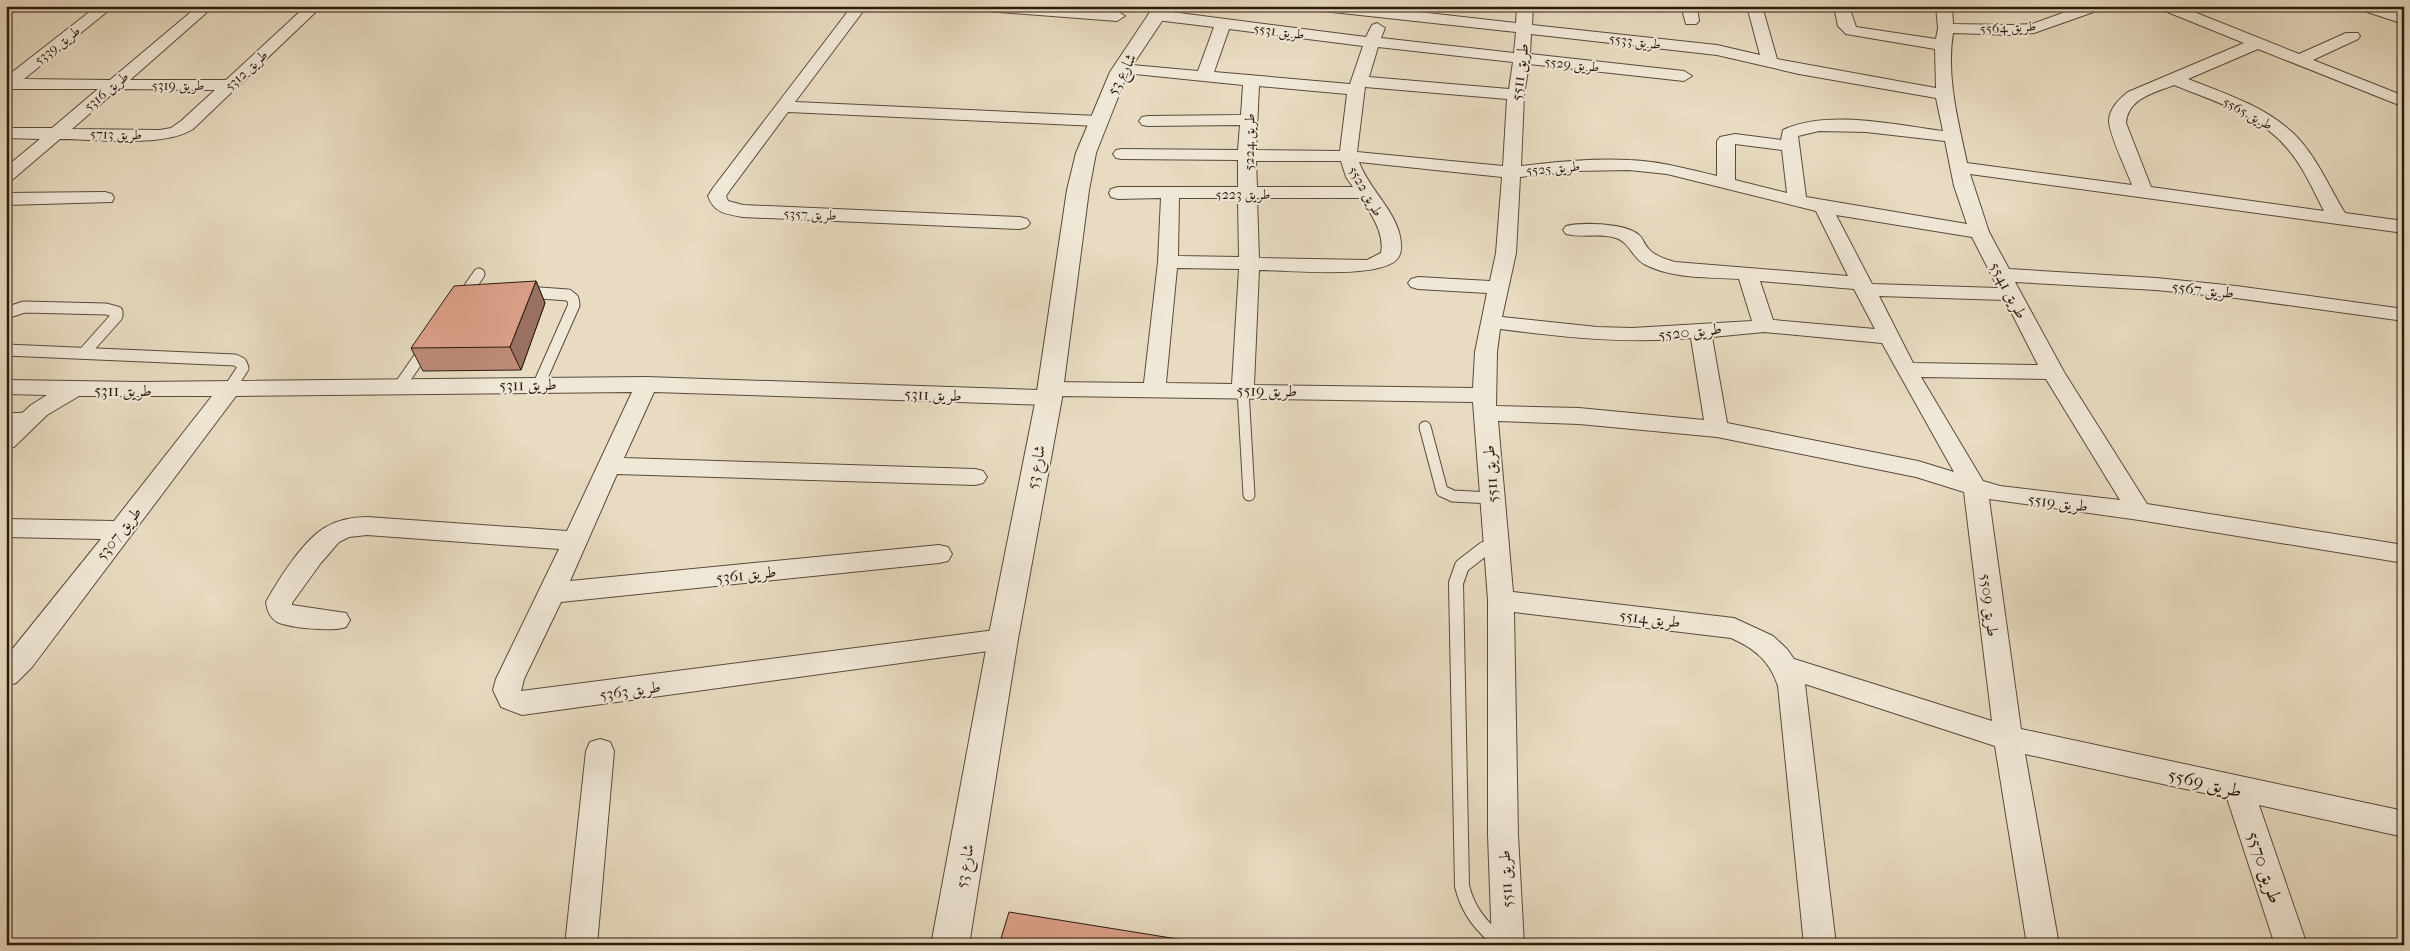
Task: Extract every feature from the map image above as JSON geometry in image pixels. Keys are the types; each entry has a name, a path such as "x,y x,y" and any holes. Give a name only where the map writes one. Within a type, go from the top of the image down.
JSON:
{"street":[{"name":"طريق 5339","path":"7,84 107,6"},
{"name":"طريق 5316","path":"6,176 207,6"},
{"name":"طريق 5312","path":"176,132 188,126 315,6"},
{"name":"طريق 5357","path":"860,6 722,188 717,196 720,204 729,209 744,211 1020,223"},
{"path":"985,6 1079,10 1118,16"},
{"name":"طريق 5533","path":"1323,6 1381,13 1399,10 1525,17 1717,50 1770,62 1944,94"},
{"path":"1754,6 1770,62"},
{"path":"1841,6 1846,26 1851,31 1945,37"},
{"name":"طريق 5541","path":"1944,6 1944,94 1958,167 1979,232 2053,372 2139,511"},
{"name":"طريق 5564","path":"1945,37 2034,28 2096,6"},
{"path":"2165,6 2404,102"},
{"path":"2367,6 2404,20"},
{"name":"طريق 5531","path":"1160,11 1224,24 1372,42"},
{"name":"شارع 53","path":"950,945 1003,639 1050,393 1078,190 1086,153 1121,69 1160,11"},
{"name":"طريق 5522","path":"1249,264 1368,266 1381,262 1390,256 1392,245 1389,231 1368,192 1354,177 1348,156 1357,85 1381,13"},
{"name":"طريق 5511","path":"1508,945 1503,835 1500,600 1485,404 1486,352 1490,322 1506,253 1516,95 1522,58 1525,17"},
{"path":"1204,77 1224,24"},
{"path":"2300,60 2352,36"},
{"name":"طريق 5529","path":"1372,42 1684,76"},
{"path":"2144,192 2116,123 2118,112 2124,103 2134,96 2258,43"},
{"path":"1121,69 1251,81 1357,85 1516,95"},
{"name":"طريق 5565","path":"2174,79 2242,107 2276,127 2297,148 2338,218"},
{"name":"طريق 5224","path":"1243,390 1249,264 1247,155 1251,81"},
{"name":"طريق 5319","path":"7,84 230,85"},
{"path":"783,107 1098,122"},
{"path":"1148,121 1249,120"},
{"path":"1796,201 1788,134 1794,128 1821,125 1952,137"},
{"name":"طريق 5713","path":"6,133 160,135 176,132"},
{"path":"1726,182 1726,141 1735,139 1790,146"},
{"name":"طريق 5525","path":"1122,154 1348,156 1511,172 1575,166 1629,165 1667,169 1823,207 1979,232"},
{"path":"1958,167 2404,226"},
{"name":"طريق 5223","path":"1118,194 1368,192"},
{"path":"1154,390 1168,262 1170,194"},
{"path":"6,200 105,198"},
{"name":"طريق 5509","path":"1823,207 1906,370 1975,487 2008,738 2043,945"},
{"path":"1573,230 1617,232 1626,235 1650,259 1675,268 1863,286 2012,294"},
{"path":"1168,262 1249,264"},
{"path":"1748,275 1764,326"},
{"name":"طريق 5567","path":"2001,275 2156,284 2236,292 2404,315"},
{"path":"1418,283 1497,287"},
{"name":"طريق 5520","path":"1490,322 1597,334 1667,334 1701,332 1728,327 1764,326 1890,338"},
{"path":"1701,332 1716,429"},
{"path":"1906,370 2053,372"},
{"name":"طريق 5311","path":"6,387 73,390 228,391 539,384 646,384 1050,393"},
{"name":"طريق 5363","path":"646,384 507,690 511,699 522,704 1003,639"},
{"path":"6,441 49,403 73,390"},
{"name":"طريق 5519","path":"1050,393 1243,390 1485,404 1579,416 1716,429 1918,469 1975,487 2026,498 2139,511 2404,554"},
{"name":"طريق 5307","path":"6,675 22,659 228,391"},
{"path":"608,466 975,477"},
{"path":"337,620 285,614 280,609 280,602 328,537 341,530 354,526 367,526 575,541"},
{"path":"6,528 120,530"},
{"name":"طريق 5361","path":"552,593 940,554"},
{"name":"طريق 5514","path":"1500,600 1734,628 1756,637 1768,646 1786,667 1792,686 1820,945"},
{"path":"1786,667 2008,738"},
{"name":"طريق 5569","path":"2008,738 2239,790 2404,824"},
{"path":"581,945 600,751"},
{"name":"طريق 5570","path":"2239,790 2291,945"}],"lane":[{"path":"455,308 471,292 479,274"},
{"path":"512,292 559,293 573,299 574,305 539,384"},
{"path":"6,313 24,307 106,309 117,312 117,316 84,352"},
{"path":"399,387 432,340"},
{"path":"6,350 235,360 243,368 228,391"},
{"path":"1243,390 1249,495"},
{"path":"6,419 30,418"},
{"path":"1425,427 1442,491 1453,496 1492,498"},
{"path":"1495,540 1462,566 1456,583 1461,857 1462,886 1465,902 1473,917 1503,945"}],"building":[{"path":"536,281 510,347 411,348 454,286"},
{"path":"1009,912 1215,945 999,945"}]}
